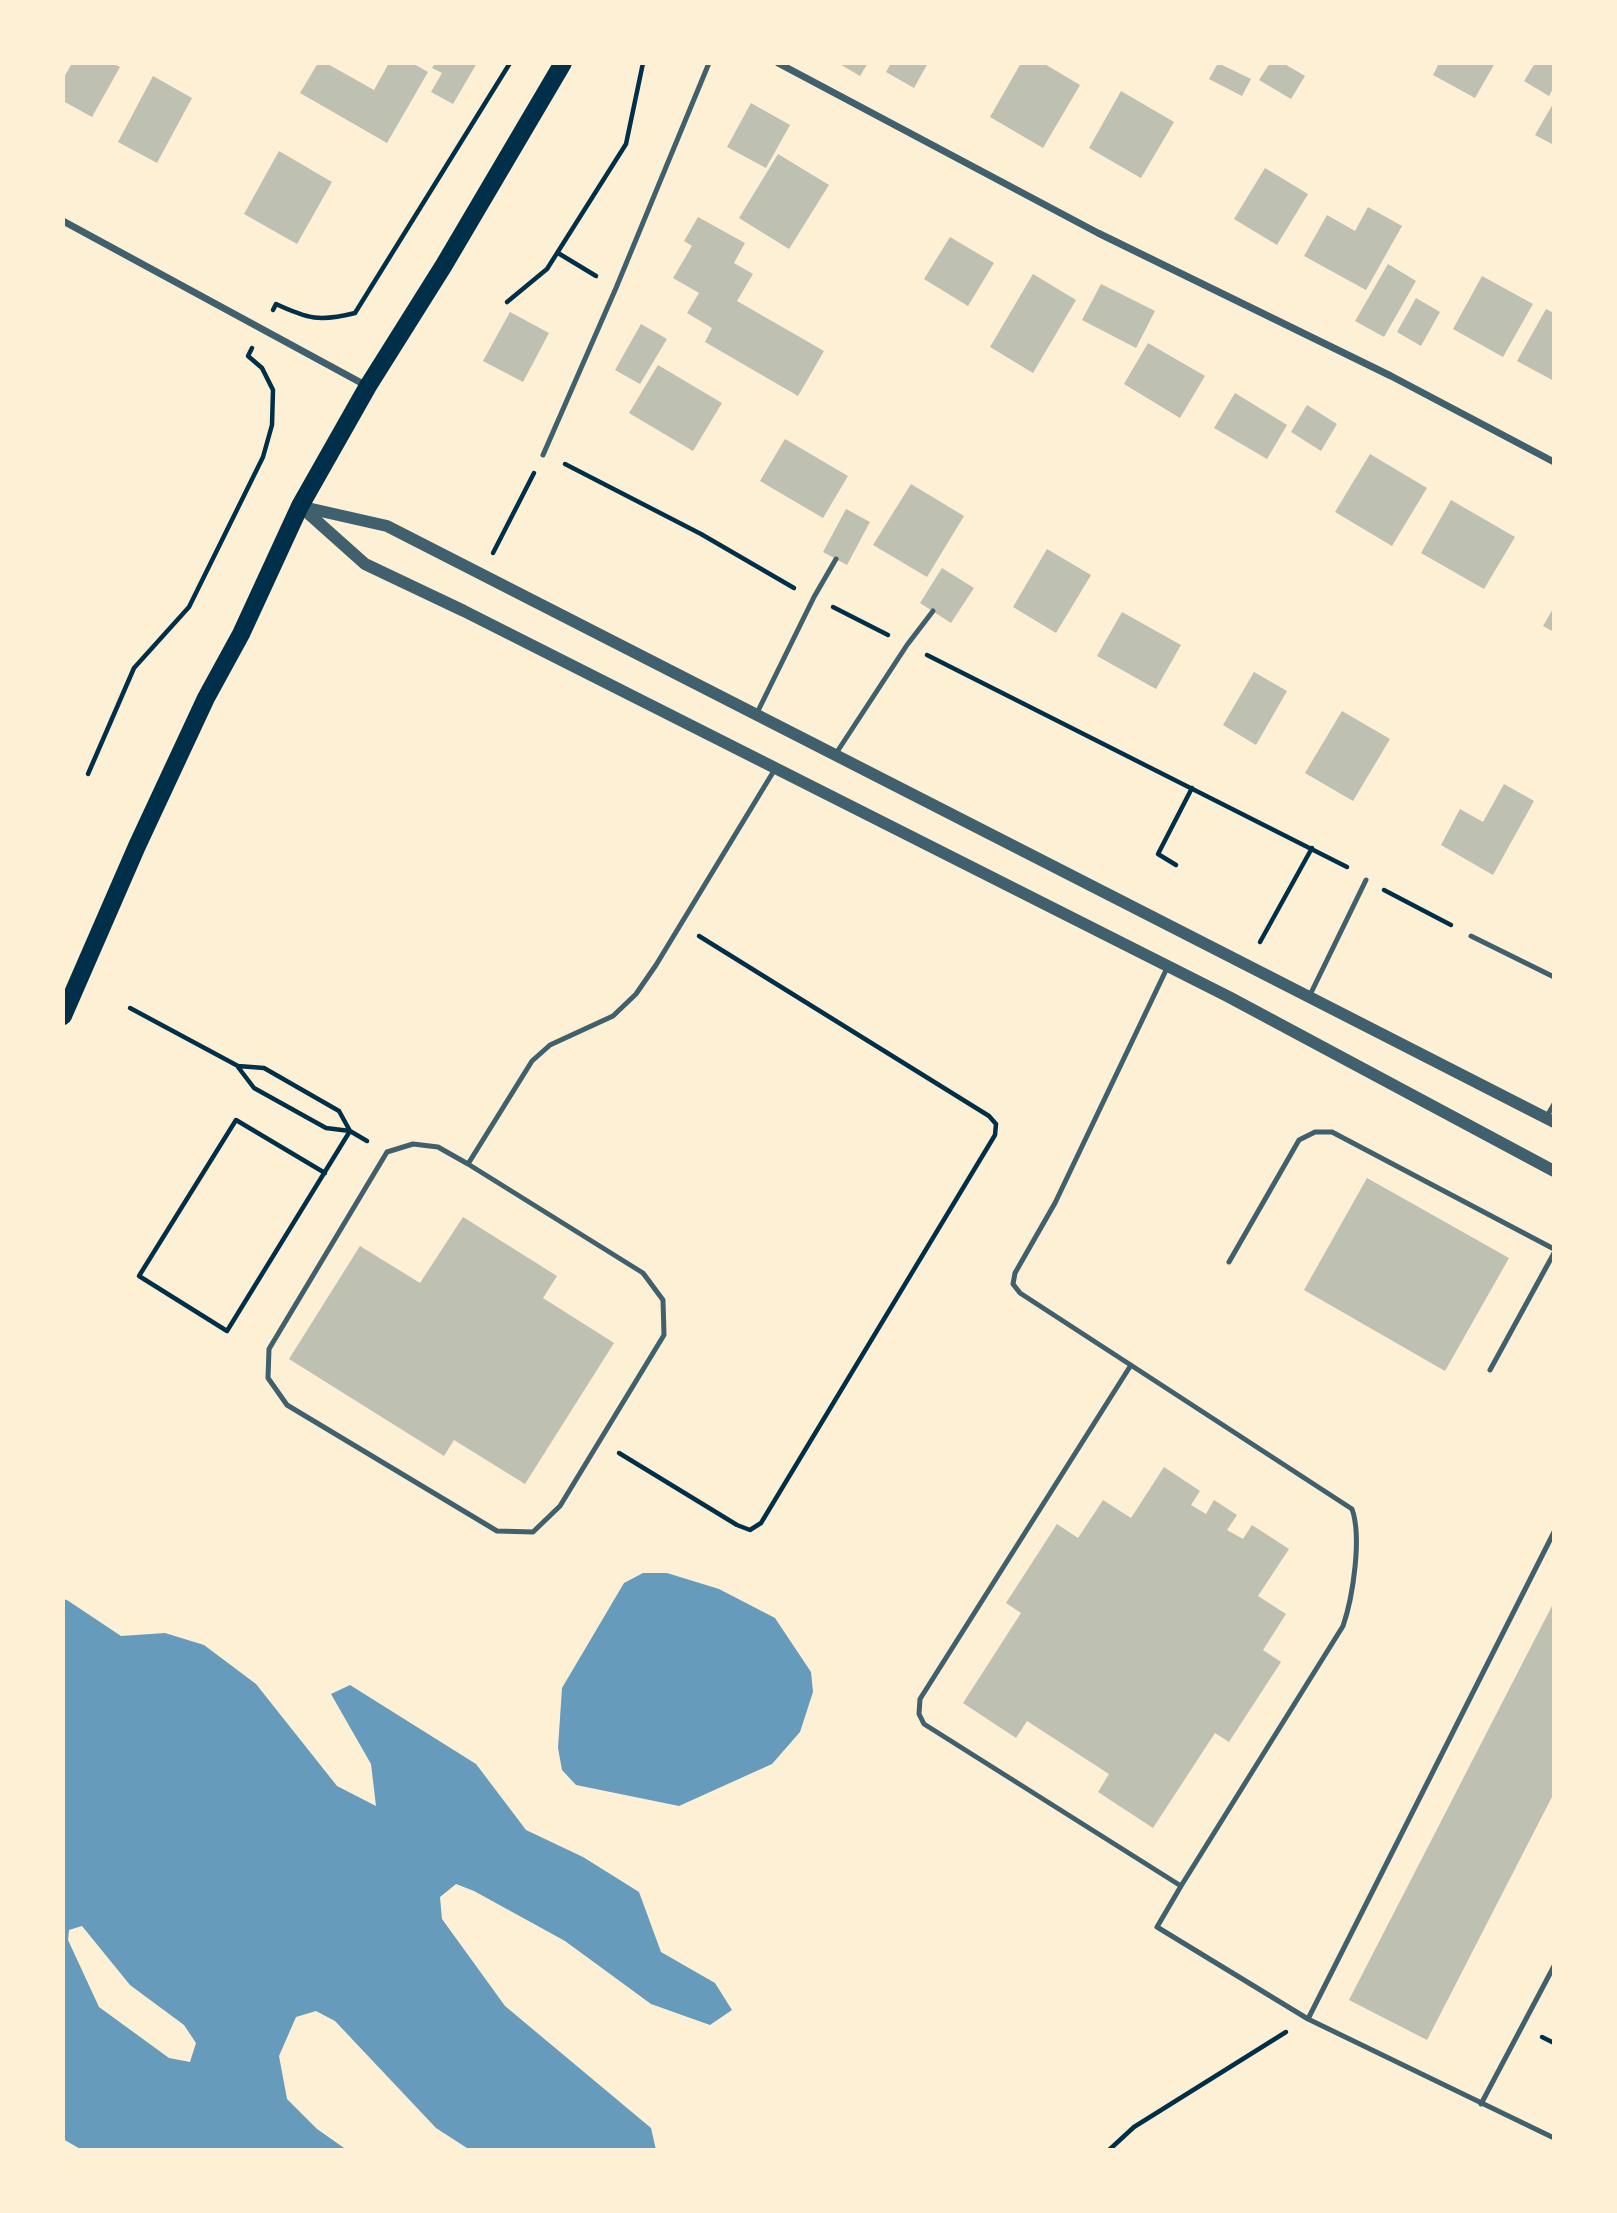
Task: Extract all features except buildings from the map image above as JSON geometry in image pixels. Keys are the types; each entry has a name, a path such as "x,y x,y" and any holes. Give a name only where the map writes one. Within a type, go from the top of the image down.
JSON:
{"main road":[{"path":"63,1016 137,846 206,698 241,634 300,506 368,386 444,265 563,63"}],"street":[{"path":"778,63 1098,233 1391,376 1554,462"},
{"path":"63,221 368,386"},
{"path":"300,506 387,526 1550,1119"},
{"path":"300,506 365,564 464,611 1168,966 1554,1171"}],"lane":[{"path":"543,455 616,288 709,63"},
{"path":"756,715 814,597 836,559"},
{"path":"835,755 907,645 933,611"},
{"path":"468,1164 533,1061 550,1045 613,1016 636,994 775,769"},
{"path":"1309,997 1366,880"},
{"path":"1471,936 1554,977"},
{"path":"1168,966 1055,1203 1015,1273 1013,1284 1020,1293 1352,1508 1357,1522 1351,1602 1343,1626 1157,1927 1308,2019 1554,2138"},
{"path":"1550,1119 1554,1104"},
{"path":"1229,1262 1299,1140 1315,1132 1332,1132 1554,1251 1490,1370"},
{"path":"413,1144 438,1147 643,1273 663,1300 664,1335 560,1506 533,1532 497,1531 287,1405 268,1378 269,1349 387,1152 413,1144"},
{"path":"1131,1365 920,1699 919,1714 924,1724 1181,1886"},
{"path":"1308,2019 1554,1532"},
{"path":"1481,2104 1554,1966"}],"path":[{"path":"88,774 134,668 188,607 263,457 272,425 273,390 262,368 248,356 276,304 303,317 330,319 355,313 510,63"},
{"path":"507,302 547,269 626,144 643,63"},
{"path":"558,253 616,288"},
{"path":"481,576 543,455 570,466 701,534 907,645 1344,864 1366,880 1471,936"},
{"path":"1176,865 1158,854 1192,788"},
{"path":"1247,965 1312,848"},
{"path":"600,1441 737,1525 750,1530 761,1523 995,1135 996,1124 989,1116 680,924"},
{"path":"130,1008 238,1066 264,1068 339,1111 350,1131"},
{"path":"238,1066 254,1088 326,1128 350,1131 387,1152"},
{"path":"325,1172 236,1120 139,1276 227,1331 325,1172 350,1131"},
{"path":"1110,2150 1134,2127 1308,2019"}],"water":[{"path":"643,1573 667,1573 719,1589 775,1618 811,1672 813,1692 800,1732 772,1764 679,1806 576,1785 562,1770 558,1748 562,1688 624,1583"},
{"path":"63,1599 121,1636 165,1633 204,1645 256,1684 337,1786 376,1806 371,1764 331,1694 350,1685 476,1764 526,1830 583,1857 639,1892 661,1952 715,1983 732,2010 710,2025 651,2004 565,1941 474,1891 456,1884 440,1897 442,1919 505,2006 651,2128 656,2150 470,2150 436,2128 335,2021 316,2011 296,2017 279,2056 287,2099 317,2129 347,2150 82,2150 63,2139","holes":["82,1926 130,1985 184,2025 196,2043 190,2062 169,2058 99,2007 68,1940 69,1930"]}]}
